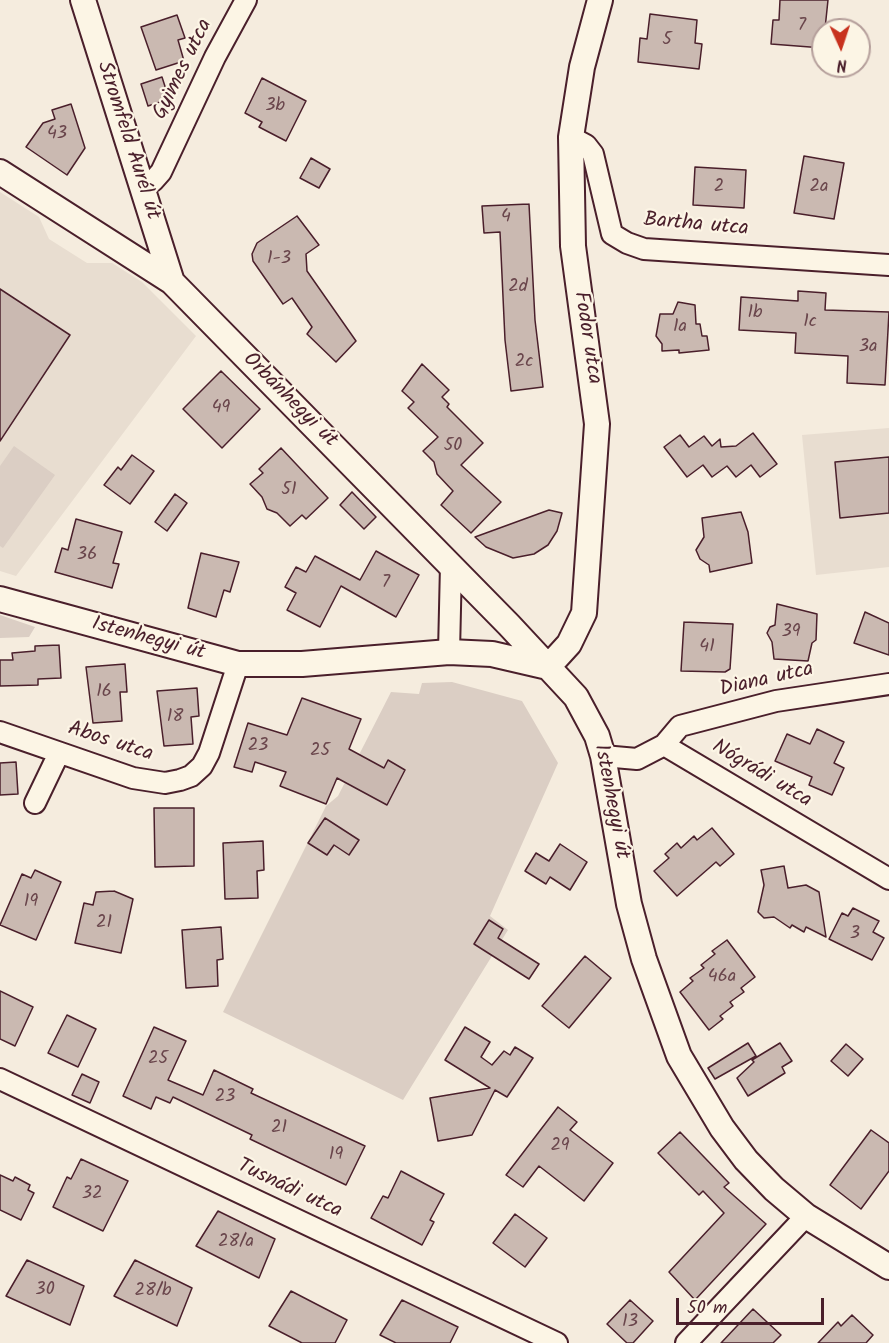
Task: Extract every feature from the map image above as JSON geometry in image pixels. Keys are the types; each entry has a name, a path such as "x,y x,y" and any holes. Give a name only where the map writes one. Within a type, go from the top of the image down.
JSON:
{"street":[{"name":"Stromfeld Aurél út","path":"83,0 172,282"},
{"name":"Gyimes utca","path":"141,185 153,181 161,171 215,57 246,0"},
{"name":"Fodor utca","path":"548,667 569,644 584,613 595,462 595,400 573,246 571,137 582,67 600,0"},
{"name":"Bartha utca","path":"571,137 586,145 593,154 612,234 627,243 644,249 889,265"},
{"name":"Orbánhegyi út","path":"0,172 172,282 451,565 548,667"},
{"path":"449,652 451,565"},
{"name":"Istenhegyi út","path":"0,599 238,664 302,664 449,652 492,654 548,667 576,697 586,712 603,756 629,904 661,1012 679,1056 716,1119 746,1160 774,1190 806,1216 889,1267"},
{"name":"Abos utca","path":"0,732 150,783 165,783 191,776 202,766 209,753 238,664"},
{"name":"Diana utca","path":"664,745 680,726 776,701 889,684"},
{"path":"603,756 637,759 664,745"},
{"name":"Nógrádi utca","path":"664,745 889,879"},
{"path":"35,803 59,753"},
{"name":"Tusnádi utca","path":"0,1079 557,1343"},
{"path":"686,1343 806,1216"}],"shaded area":[{"path":"0,192 39,217 49,239 87,263 112,263 142,282 196,336 16,576 0,571"},
{"path":"889,428 889,567 816,575 802,435"},
{"path":"14,446 55,475 3,548 0,546 0,466"},
{"path":"0,615 35,627 29,637 0,638"},
{"path":"452,682 522,701 558,763 490,916 508,930 403,1100 223,1012 326,806 338,796 391,692 419,694 422,683"}],"building":[{"path":"780,0 828,0 826,18 811,18 811,47 771,44 773,20 779,20"},
{"path":"650,14 697,20 695,43 702,44 699,69 638,62 640,38 647,39"},
{"path":"177,15 185,38 178,40 184,61 156,70 141,27"},
{"path":"162,77 169,99 148,106 141,84"},
{"path":"262,78 306,101 286,141 259,127 262,122 245,113"},
{"path":"71,104 85,148 67,175 26,147 43,123 55,119 52,110"},
{"path":"804,156 844,163 834,219 794,213"},
{"path":"311,158 330,169 319,188 300,178"},
{"path":"695,167 746,170 744,208 693,205"},
{"path":"529,204 535,320 543,387 511,391 505,340 500,232 484,233 482,206"},
{"path":"297,216 319,245 306,254 307,271 356,341 336,362 307,334 312,327 292,298 283,304 253,261 252,254 257,243"},
{"path":"0,289 70,335 0,441"},
{"path":"798,291 826,293 825,310 889,312 885,385 847,383 848,356 795,353 796,333 739,330 741,297 798,301"},
{"path":"678,302 695,305 696,324 700,324 702,336 707,336 709,350 679,353 679,350 662,351 662,344 656,336 660,314 673,314"},
{"path":"422,364 449,390 442,397 449,404 447,407 483,443 461,465 501,502 471,533 441,505 453,491 437,474 434,462 423,451 438,437 408,408 414,402 402,391"},
{"path":"221,371 260,409 222,448 183,409"},
{"path":"753,433 777,464 760,477 751,465 736,477 727,466 712,477 703,465 687,477 664,447 680,435 689,447 704,436 712,446 720,439 721,447 736,446"},
{"path":"281,448 328,498 306,519 302,515 290,526 277,513 267,509 262,497 250,484 263,473 259,469"},
{"path":"132,455 154,471 130,504 104,485 118,467 121,470"},
{"path":"889,457 889,513 840,518 835,462"},
{"path":"352,492 376,517 364,529 340,505"},
{"path":"175,494 187,503 167,531 155,522"},
{"path":"549,510 562,513 557,531 548,545 534,554 513,558 486,547 475,537"},
{"path":"741,512 748,532 752,563 710,572 709,565 700,559 696,550 704,537 702,518"},
{"path":"76,519 122,532 113,563 119,564 112,588 55,572 62,548 68,550"},
{"path":"376,551 419,575 396,617 341,586 320,627 287,610 296,593 285,587 296,567 306,572 315,556 360,580"},
{"path":"201,553 239,562 230,592 224,590 216,617 188,608"},
{"path":"777,604 817,614 816,640 812,643 808,661 774,659 772,642 767,633 770,627 775,625"},
{"path":"865,612 889,623 889,655 854,643"},
{"path":"684,622 733,624 730,669 725,672 681,671"},
{"path":"59,645 61,678 38,679 38,685 0,686 0,660 13,660 12,653 35,651 35,646"},
{"path":"125,664 127,692 120,692 122,721 93,723 86,667"},
{"path":"197,688 199,716 191,717 193,744 164,746 157,691"},
{"path":"302,698 361,719 349,749 384,768 388,760 405,770 387,805 337,778 326,804 280,786 286,772 255,762 252,772 234,767 248,723 287,735"},
{"path":"817,729 844,742 834,763 844,768 832,795 809,785 812,777 775,761 787,734 810,744"},
{"path":"16,762 18,794 0,795 0,763"},
{"path":"154,808 194,808 194,866 155,867"},
{"path":"325,818 359,840 349,855 334,845 327,855 308,843"},
{"path":"712,828 734,854 720,866 716,862 677,896 654,871 669,858 665,854 677,843 681,848 694,836 697,840"},
{"path":"263,841 264,870 257,871 258,898 225,899 223,843"},
{"path":"560,844 587,862 570,890 550,877 546,884 525,871 536,853 549,861"},
{"path":"784,866 788,888 806,885 819,892 826,937 806,927 804,932 792,925 790,928 774,917 764,918 758,912 764,885 761,870"},
{"path":"35,870 61,882 36,940 0,925 22,874 31,878"},
{"path":"114,891 133,899 121,953 75,943 84,903 93,905 96,892"},
{"path":"853,908 879,921 873,932 884,938 872,960 829,939 842,913 848,916"},
{"path":"489,920 503,929 498,938 539,964 529,979 474,944"},
{"path":"221,927 223,959 217,960 218,986 186,988 182,930"},
{"path":"727,940 755,977 741,988 744,992 730,1002 733,1006 720,1016 723,1019 709,1030 680,992 693,981 690,978 704,968 701,965 715,954 712,951"},
{"path":"585,956 611,978 569,1028 542,1006"},
{"path":"0,991 33,1007 15,1046 0,1039"},
{"path":"67,1015 96,1029 78,1067 48,1053"},
{"path":"154,1027 186,1041 168,1080 203,1095 214,1070 253,1089 251,1093 365,1146 346,1185 250,1139 252,1135 173,1097 170,1103 156,1097 151,1109 123,1096"},
{"path":"465,1027 490,1042 481,1057 492,1065 504,1051 510,1055 515,1047 533,1058 507,1097 495,1090 472,1135 438,1141 430,1098 490,1088 445,1060"},
{"path":"748,1043 756,1056 715,1079 708,1068"},
{"path":"780,1043 792,1061 782,1067 785,1073 748,1096 737,1078 754,1062 752,1060"},
{"path":"846,1044 863,1059 848,1076 831,1061"},
{"path":"82,1074 99,1082 90,1103 72,1095"},
{"path":"558,1107 577,1122 570,1130 613,1163 584,1201 539,1166 523,1187 506,1175"},
{"path":"871,1130 889,1143 889,1171 861,1209 830,1185"},
{"path":"680,1132 729,1183 724,1187 766,1224 695,1300 669,1272 724,1213 703,1191 699,1195 658,1153"},
{"path":"81,1159 128,1181 103,1231 53,1207 67,1177 71,1179"},
{"path":"401,1171 444,1194 430,1220 434,1222 422,1245 371,1218 383,1196 388,1198"},
{"path":"0,1175 13,1181 15,1177 30,1185 28,1190 34,1193 21,1220 0,1210"},
{"path":"218,1211 275,1239 259,1278 196,1246"},
{"path":"515,1214 547,1238 525,1267 493,1243"},
{"path":"27,1260 84,1286 70,1325 6,1296"},
{"path":"135,1260 192,1288 177,1326 114,1296"},
{"path":"291,1291 347,1320 335,1343 302,1343 269,1326"},
{"path":"402,1300 458,1327 450,1343 396,1343 380,1335"},
{"path":"630,1300 653,1321 633,1343 627,1343 607,1324"},
{"path":"753,1309 781,1335 773,1343 721,1343"},
{"path":"852,1315 873,1335 866,1343 818,1343 838,1322 841,1326"}]}
